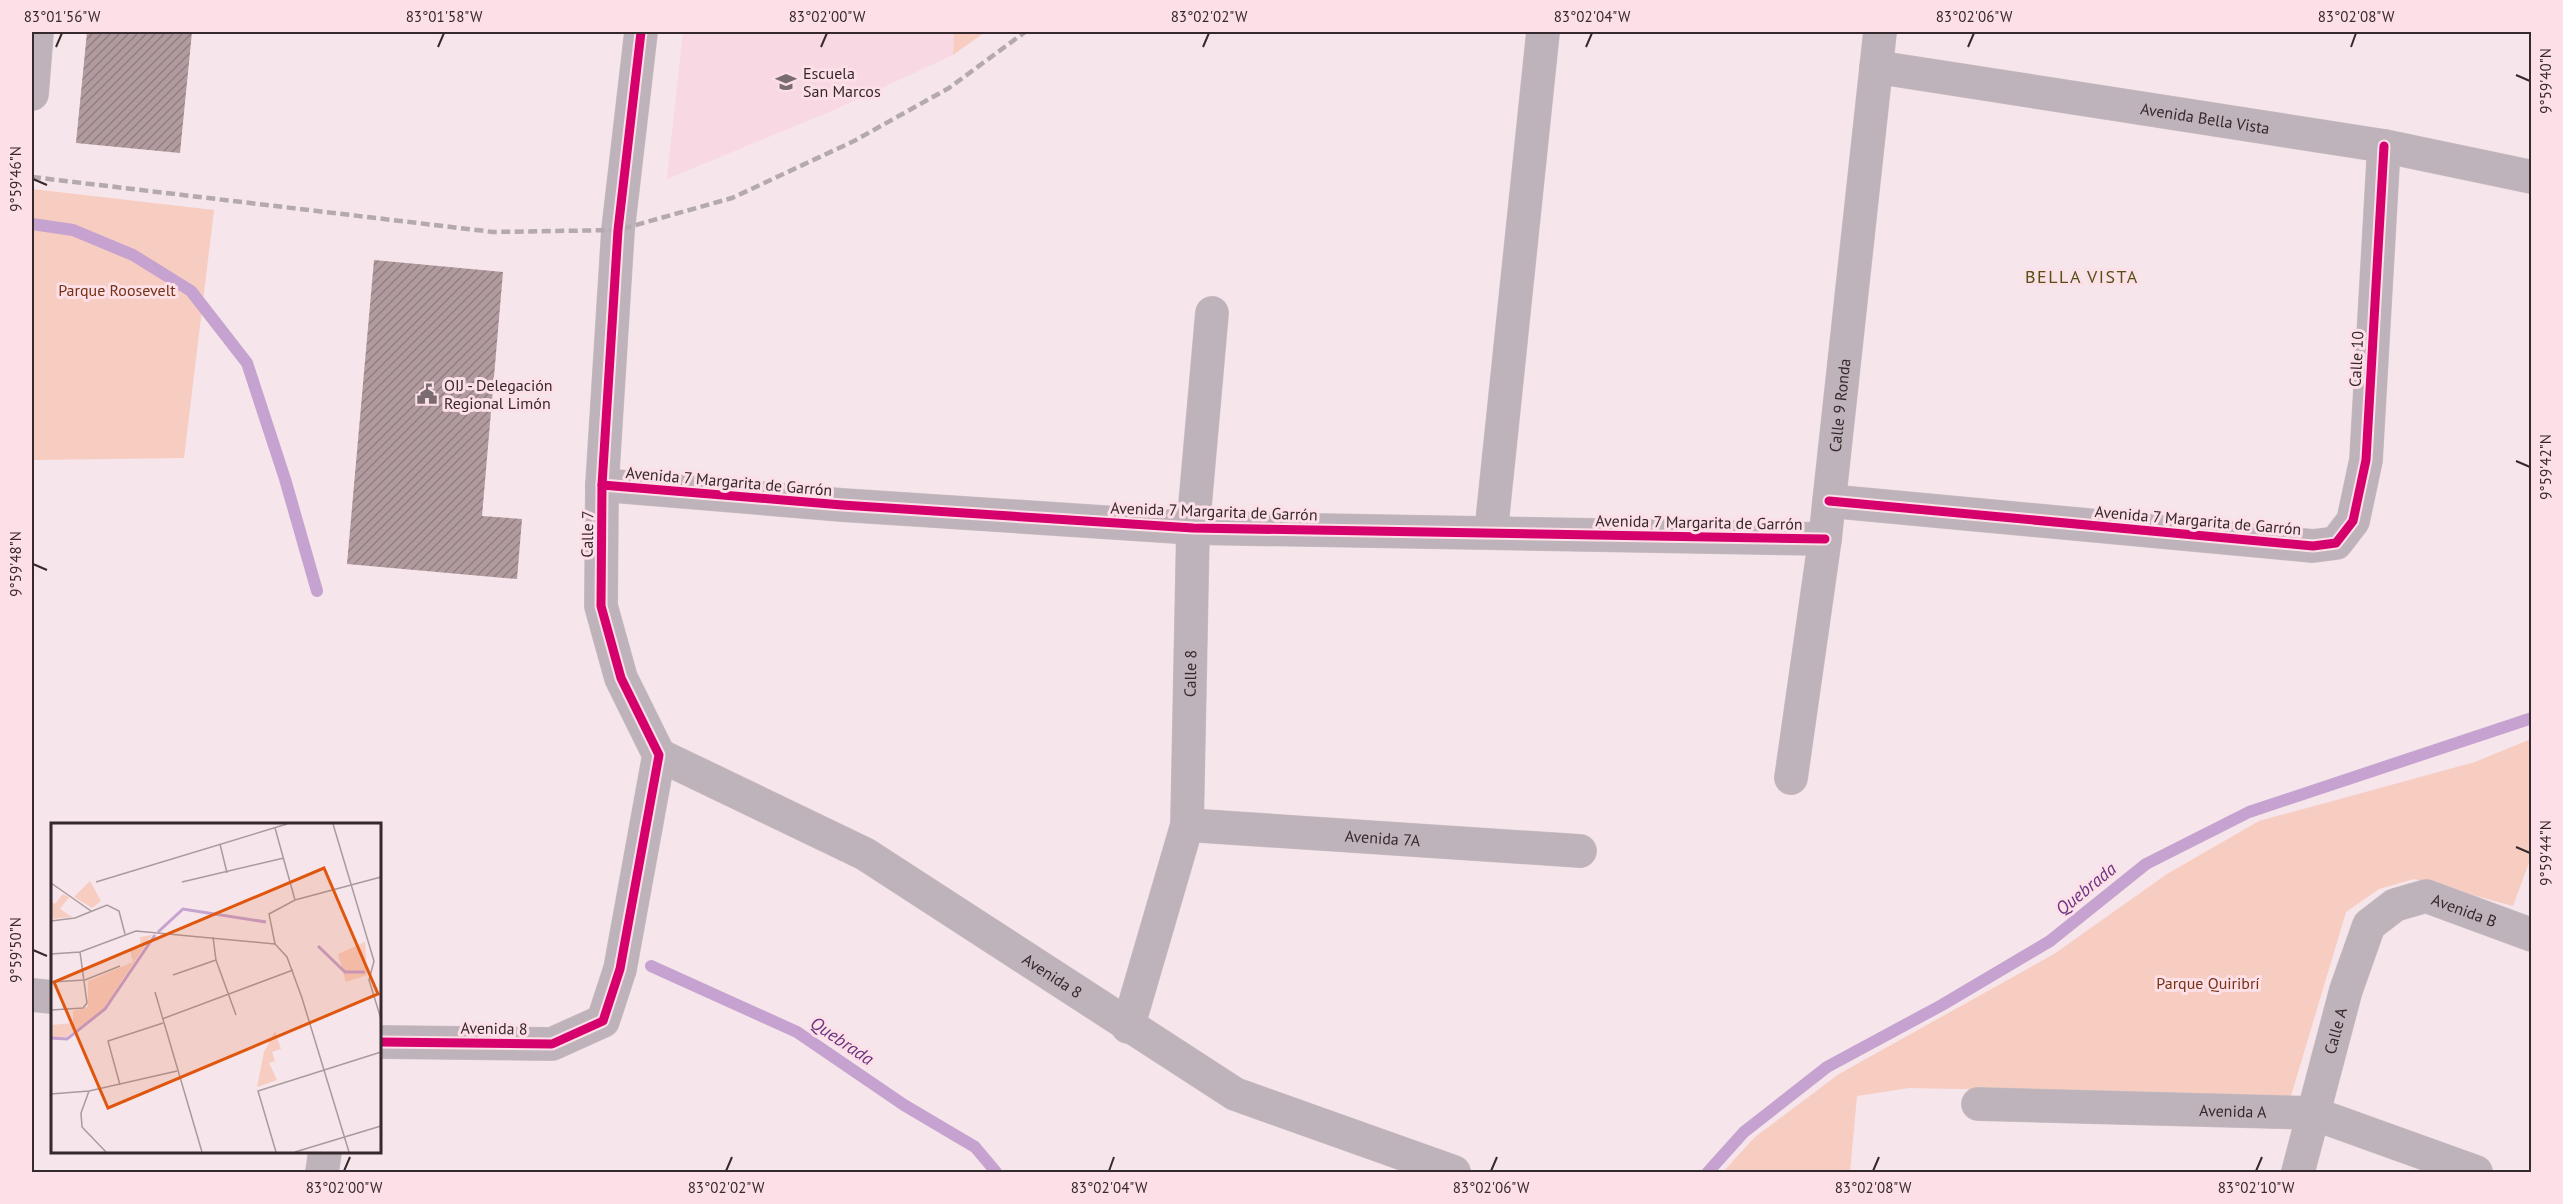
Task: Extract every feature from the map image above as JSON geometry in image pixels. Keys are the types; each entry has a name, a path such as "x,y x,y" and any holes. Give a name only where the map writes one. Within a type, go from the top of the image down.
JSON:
{"street":[{"path":"32,94 37,32"},
{"name":"Calle 7","path":"641,32 618,230 602,485 601,606 621,678 659,755"},
{"path":"1491,532 1543,32"},
{"name":"Calle 9 Ronda","path":"1791,778 1825,539 1880,32"},
{"name":"Avenida Bella Vista","path":"1876,67 2384,146 2532,177"},
{"name":"Calle 10","path":"2313,546 2336,543 2353,521 2366,460 2384,146"},
{"name":"Calle 8","path":"1128,1027 1187,825 1193,528 1212,313"},
{"name":"Avenida 7 Margarita de Garrón","path":"602,485 842,505 1193,528 1825,539"},
{"name":"Avenida 7 Margarita de Garrón","path":"1829,501 2313,546"},
{"name":"Avenida 8","path":"381,1042 552,1044 603,1021 620,969 659,755 866,854 1128,1027 1235,1094 1454,1173"},
{"name":"Avenida 7A","path":"1187,825 1580,851"},
{"name":"Avenida B","path":"2395,905 2426,896 2532,935"},
{"name":"Calle A","path":"2298,1173 2346,990 2369,925 2395,905"},
{"path":"32,995 51,997"},
{"name":"Avenida A","path":"1978,1104 2312,1113 2476,1173"},
{"path":"322,1173 325,1153"}],"shaded area":[{"name":"Escuela San Marcos","path":"683,32 954,32 953,55 836,109 667,179"}],"green space":[{"path":"954,32 985,32 953,55"},
{"name":"Parque Roosevelt","path":"32,189 214,210 184,458 32,460"},
{"name":"Parque Quiribrí","path":"2531,739 2531,857 2513,906 2414,879 2379,889 2346,912 2291,1096 1909,1088 1857,1096 1850,1172 1723,1172 1755,1137 1839,1074 2054,954 2167,874 2259,821 2475,762"}],"building":[{"path":"87,32 192,32 180,153 76,143"},
{"name":"OIJ - Delegación Regional Limón","path":"374,260 503,272 482,516 522,519 517,579 347,564"}],"waterway":[{"path":"32,224 73,230 133,255 191,291 247,363 285,479 317,591"},
{"name":"Quebrada","path":"1708,1172 1744,1132 1827,1067 1942,1005 2050,941 2146,864 2249,812 2532,718"},
{"name":"Quebrada","path":"651,966 797,1032 904,1105 975,1147 996,1172"}],"railway":[{"path":"32,177 493,232 618,230 732,198 854,141 949,88 1025,32"}],"cycle path":[{"path":"381,1042 552,1044 603,1021 620,969 659,755 621,678 601,606 602,485 618,230 641,32"},
{"path":"1829,501 2313,546 2336,543 2353,521 2366,460 2384,146"},
{"path":"602,485 842,505 1193,528 1825,539"}],"place":[{"name":"Escuela San Marcos","path":"786,82"},
{"name":"OIJ - Delegación Regional Limón","path":"427,394"}],"district":[{"name":"BELLA VISTA","path":"2082,277"}]}
